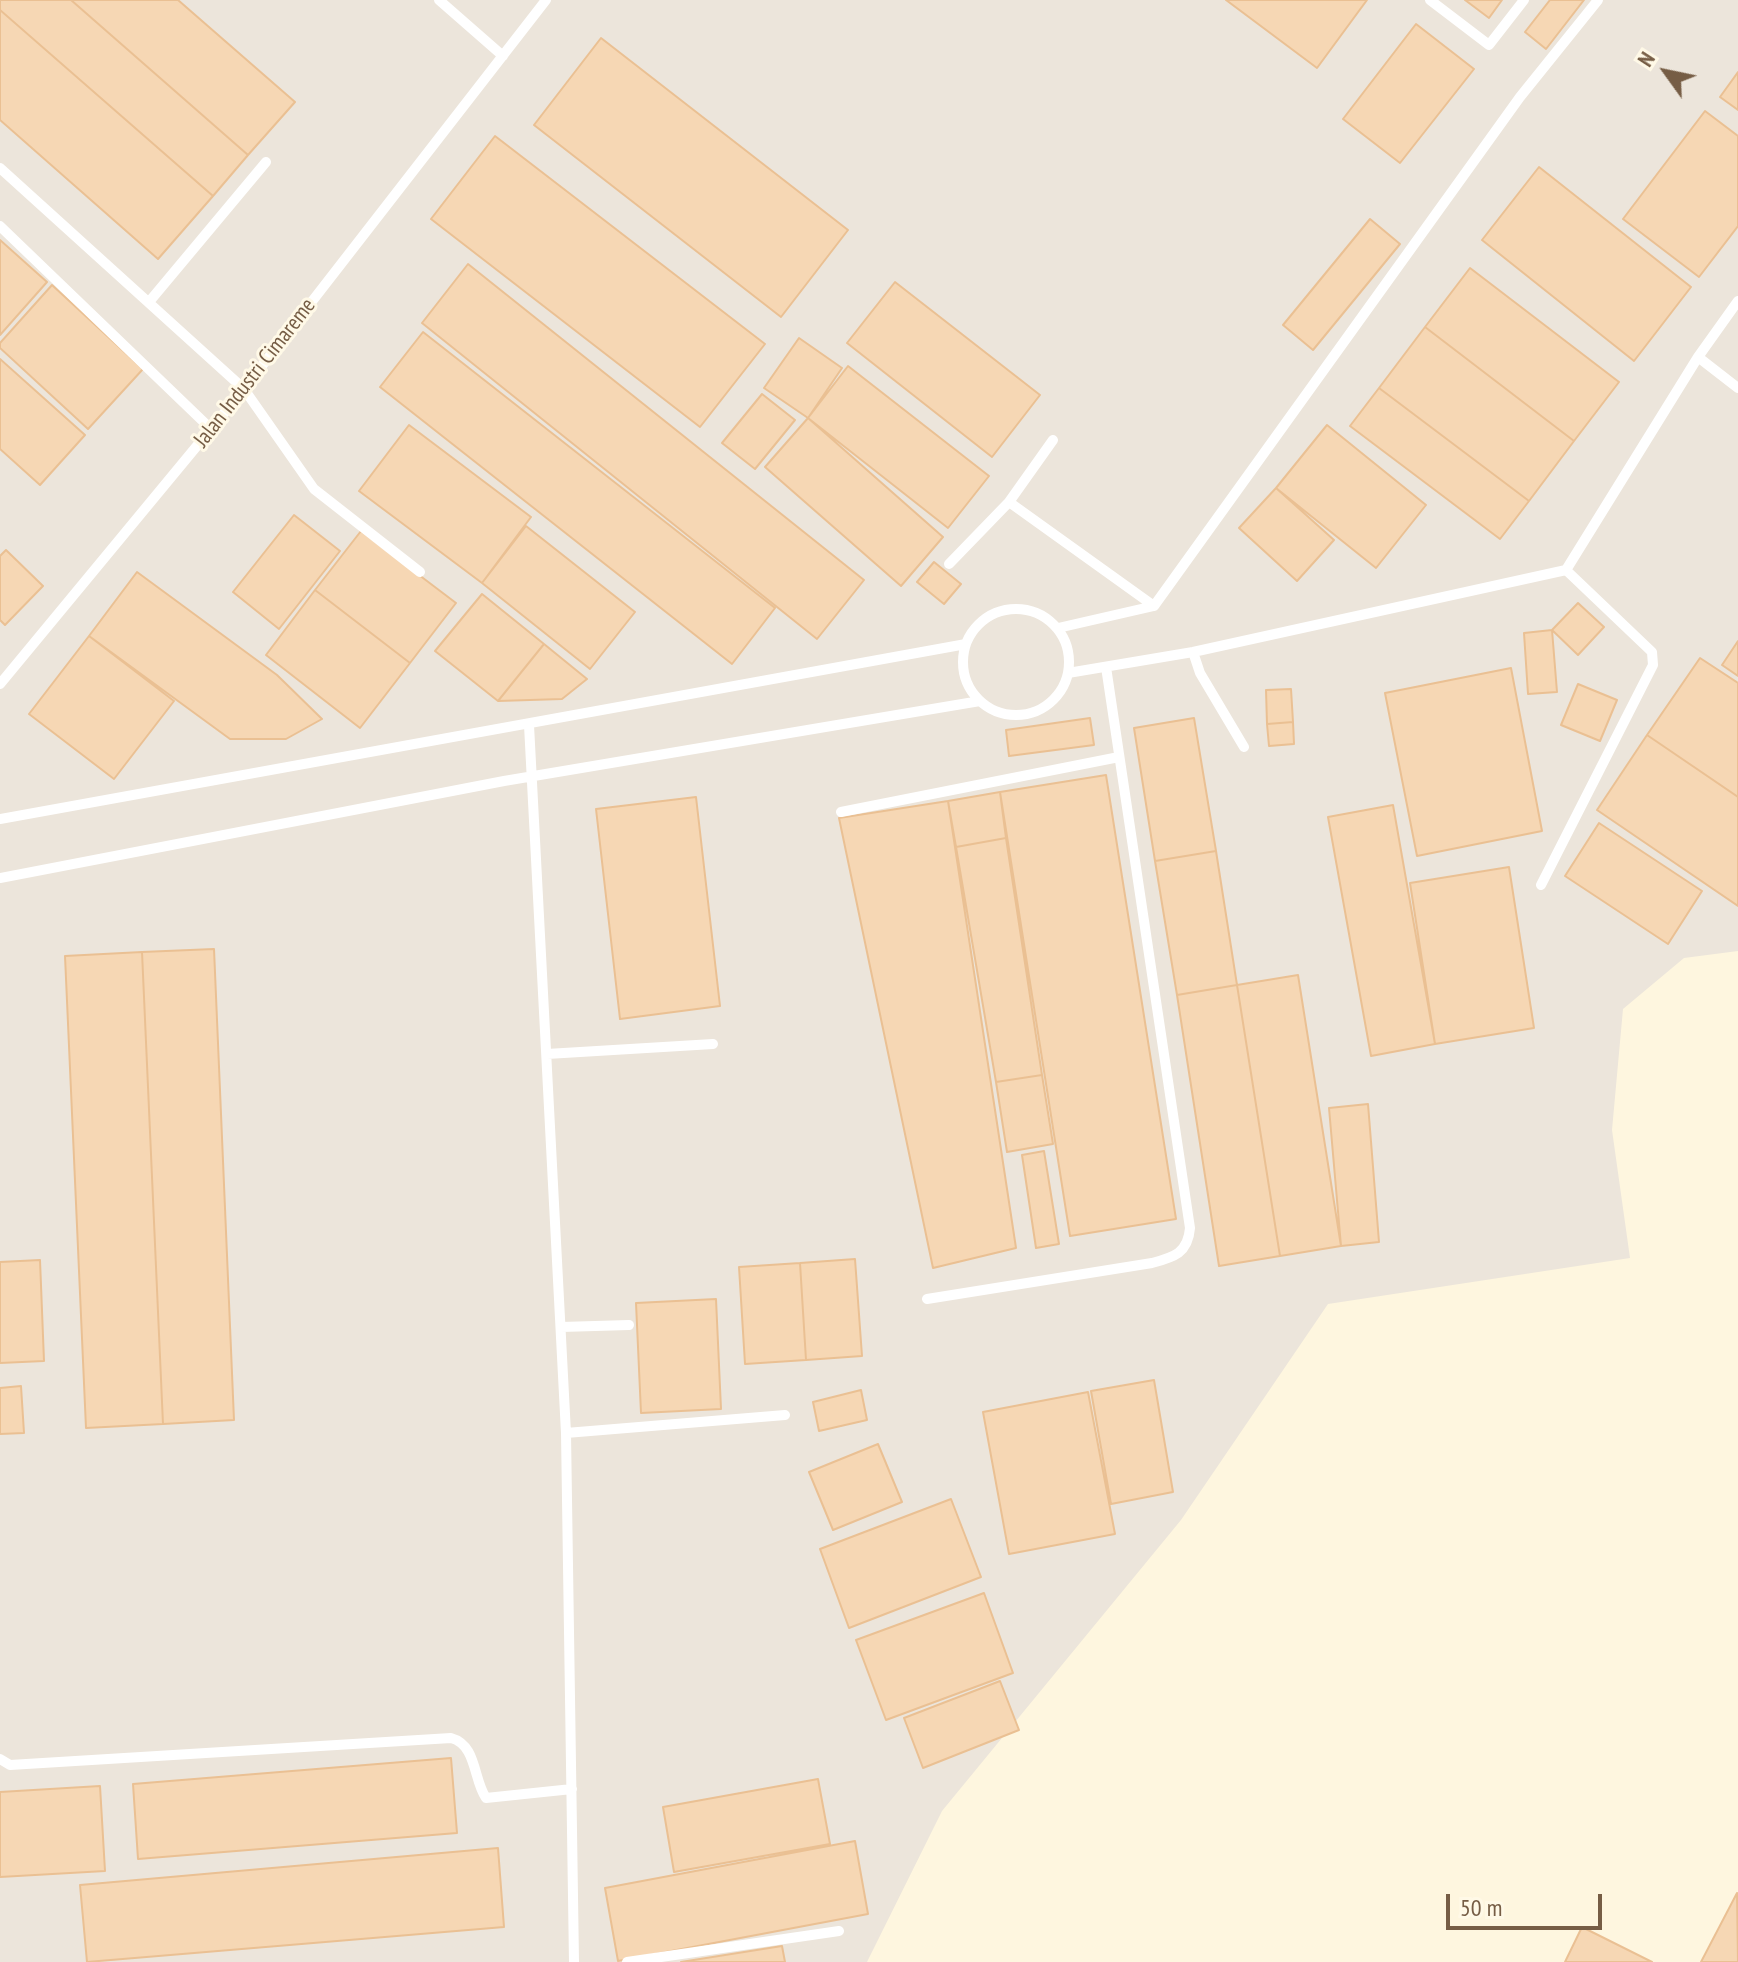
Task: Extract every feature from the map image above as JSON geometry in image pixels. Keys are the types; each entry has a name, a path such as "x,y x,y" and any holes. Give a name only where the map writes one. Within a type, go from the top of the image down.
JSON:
{"lane":[{"path":"439,0 503,56"},
{"name":"Jalan Industri Cimareme","path":"0,684 244,389 546,0"},
{"path":"1430,0 1489,45 1524,0"},
{"path":"1058,628 1154,606 1520,97 1598,0"},
{"path":"149,302 266,162"},
{"path":"0,168 244,389 314,489 420,572"},
{"path":"0,226 211,429"},
{"path":"1068,673 1193,652 1566,570 1698,357 1738,301"},
{"path":"1698,357 1738,388"},
{"path":"949,564 1009,502 1053,440"},
{"path":"1009,502 1154,606"},
{"path":"1541,885 1653,665 1652,652 1566,570"},
{"path":"1019,609 1040,614 1058,628 1070,657 1068,673 1055,698 1032,713 1004,714 980,701 968,684 963,665 966,644 978,625 996,612 1019,609"},
{"path":"0,819 966,644"},
{"path":"1193,652 1200,673 1244,747"},
{"path":"927,1299 1152,1263 1178,1256 1189,1242 1188,1213 1106,667"},
{"path":"0,878 533,776 980,701"},
{"path":"529,725 566,1433 574,1962"},
{"path":"841,812 1119,757"},
{"path":"547,1054 713,1044"},
{"path":"561,1327 629,1325"},
{"path":"566,1433 785,1415"},
{"path":"0,1759 10,1765 451,1738 460,1740 468,1749 486,1798 572,1789"},
{"path":"627,1962 839,1931"}],"shaded area":[{"path":"0,0 1738,0 1738,951 1684,958 1623,1009 1612,1130 1630,1258 1328,1304 1181,1520 942,1811 867,1962 0,1962"}],"building":[{"path":"0,0 71,0 248,155 213,196 0,10"},
{"path":"71,0 178,0 295,102 248,155"},
{"path":"1226,0 1367,0 1317,68"},
{"path":"1465,0 1502,0 1489,18"},
{"path":"1550,0 1584,0 1546,49 1525,32"},
{"path":"0,10 213,196 158,259 0,120"},
{"path":"1416,24 1474,69 1400,163 1343,119"},
{"path":"601,38 848,230 781,317 534,125"},
{"path":"1738,72 1738,110 1720,97"},
{"path":"1705,111 1738,136 1738,226 1699,277 1623,219"},
{"path":"495,136 765,344 700,427 431,219"},
{"path":"1539,167 1691,287 1634,361 1482,240"},
{"path":"1370,219 1400,244 1313,350 1283,325"},
{"path":"0,240 47,282 0,335"},
{"path":"468,264 864,580 817,639 422,323"},
{"path":"1470,268 1619,382 1574,441 1425,327"},
{"path":"895,282 1040,395 992,457 847,343"},
{"path":"52,285 143,369 88,429 0,348 0,343"},
{"path":"1425,327 1574,441 1529,501 1379,388"},
{"path":"423,332 775,608 732,664 380,387"},
{"path":"799,338 842,368 808,418 764,388"},
{"path":"0,359 85,435 40,485 0,449"},
{"path":"848,366 989,476 948,528 808,418"},
{"path":"1379,388 1529,501 1500,539 1350,426"},
{"path":"762,394 795,420 755,469 722,443"},
{"path":"808,418 943,537 901,586 765,467"},
{"path":"409,425 531,517 482,583 359,491"},
{"path":"1327,425 1426,505 1376,568 1276,488"},
{"path":"1276,488 1334,540 1297,581 1239,528"},
{"path":"294,515 340,551 279,629 233,592"},
{"path":"526,526 635,612 590,669 482,583"},
{"path":"361,531 456,603 410,663 315,590"},
{"path":"6,550 43,586 5,625 0,620 0,556"},
{"path":"934,562 961,584 944,604 917,582"},
{"path":"137,572 277,675 322,719 286,739 230,739 89,636"},
{"path":"315,590 410,663 360,728 266,655"},
{"path":"482,594 544,644 498,701 435,651"},
{"path":"1578,603 1604,627 1578,655 1552,630"},
{"path":"1552,630 1557,692 1528,694 1524,633"},
{"path":"89,636 174,701 114,779 29,714"},
{"path":"1738,641 1738,676 1722,665"},
{"path":"544,644 587,679 562,699 498,701"},
{"path":"1700,658 1738,683 1738,797 1647,735"},
{"path":"1511,668 1542,831 1417,856 1385,693"},
{"path":"1578,684 1617,700 1600,741 1561,725"},
{"path":"1291,689 1293,722 1267,724 1266,690"},
{"path":"1090,718 1094,745 1009,756 1006,730"},
{"path":"1194,718 1216,851 1155,861 1134,728"},
{"path":"1293,722 1294,744 1269,746 1267,724"},
{"path":"1647,735 1738,797 1738,906 1597,810"},
{"path":"1106,775 1176,1219 1070,1236 1000,792"},
{"path":"1000,792 1006,838 956,847 948,801"},
{"path":"696,797 720,1006 620,1019 596,809"},
{"path":"948,801 1016,1248 933,1268 839,818"},
{"path":"1393,805 1435,1044 1371,1056 1328,817"},
{"path":"1599,823 1702,891 1668,944 1565,876"},
{"path":"1006,838 1042,1075 996,1082 956,847"},
{"path":"1216,851 1237,985 1177,995 1155,861"},
{"path":"1509,867 1534,1028 1435,1044 1410,883"},
{"path":"214,949 234,1420 163,1424 142,952"},
{"path":"142,952 163,1424 86,1428 65,956"},
{"path":"1298,975 1341,1246 1280,1256 1237,985"},
{"path":"1237,985 1280,1256 1219,1266 1177,995"},
{"path":"1042,1075 1053,1144 1007,1152 996,1082"},
{"path":"1368,1104 1379,1242 1341,1246 1329,1108"},
{"path":"1044,1151 1059,1244 1036,1248 1022,1155"},
{"path":"855,1259 862,1356 806,1360 800,1263"},
{"path":"40,1260 44,1361 0,1363 0,1262"},
{"path":"800,1263 806,1360 745,1364 739,1267"},
{"path":"716,1299 721,1409 641,1413 636,1303"},
{"path":"1154,1380 1173,1492 1111,1504 1091,1391"},
{"path":"21,1386 24,1433 0,1434 0,1388"},
{"path":"861,1390 867,1420 819,1431 813,1402"},
{"path":"1088,1392 1115,1534 1009,1554 983,1412"},
{"path":"878,1444 902,1502 833,1530 809,1472"},
{"path":"951,1499 981,1577 849,1628 820,1549"},
{"path":"984,1593 1013,1673 886,1720 856,1640"},
{"path":"1000,1681 1019,1730 923,1768 904,1718"},
{"path":"451,1758 457,1833 138,1859 133,1784"},
{"path":"818,1779 830,1844 674,1872 663,1807"},
{"path":"100,1786 105,1871 0,1877 0,1792"},
{"path":"855,1841 868,1914 618,1961 605,1888"},
{"path":"498,1848 504,1927 87,1962 80,1885"},
{"path":"1737,1893 1738,1962 1701,1962"},
{"path":"1582,1927 1652,1962 1565,1962"},
{"path":"782,1946 785,1962 681,1962"}]}
